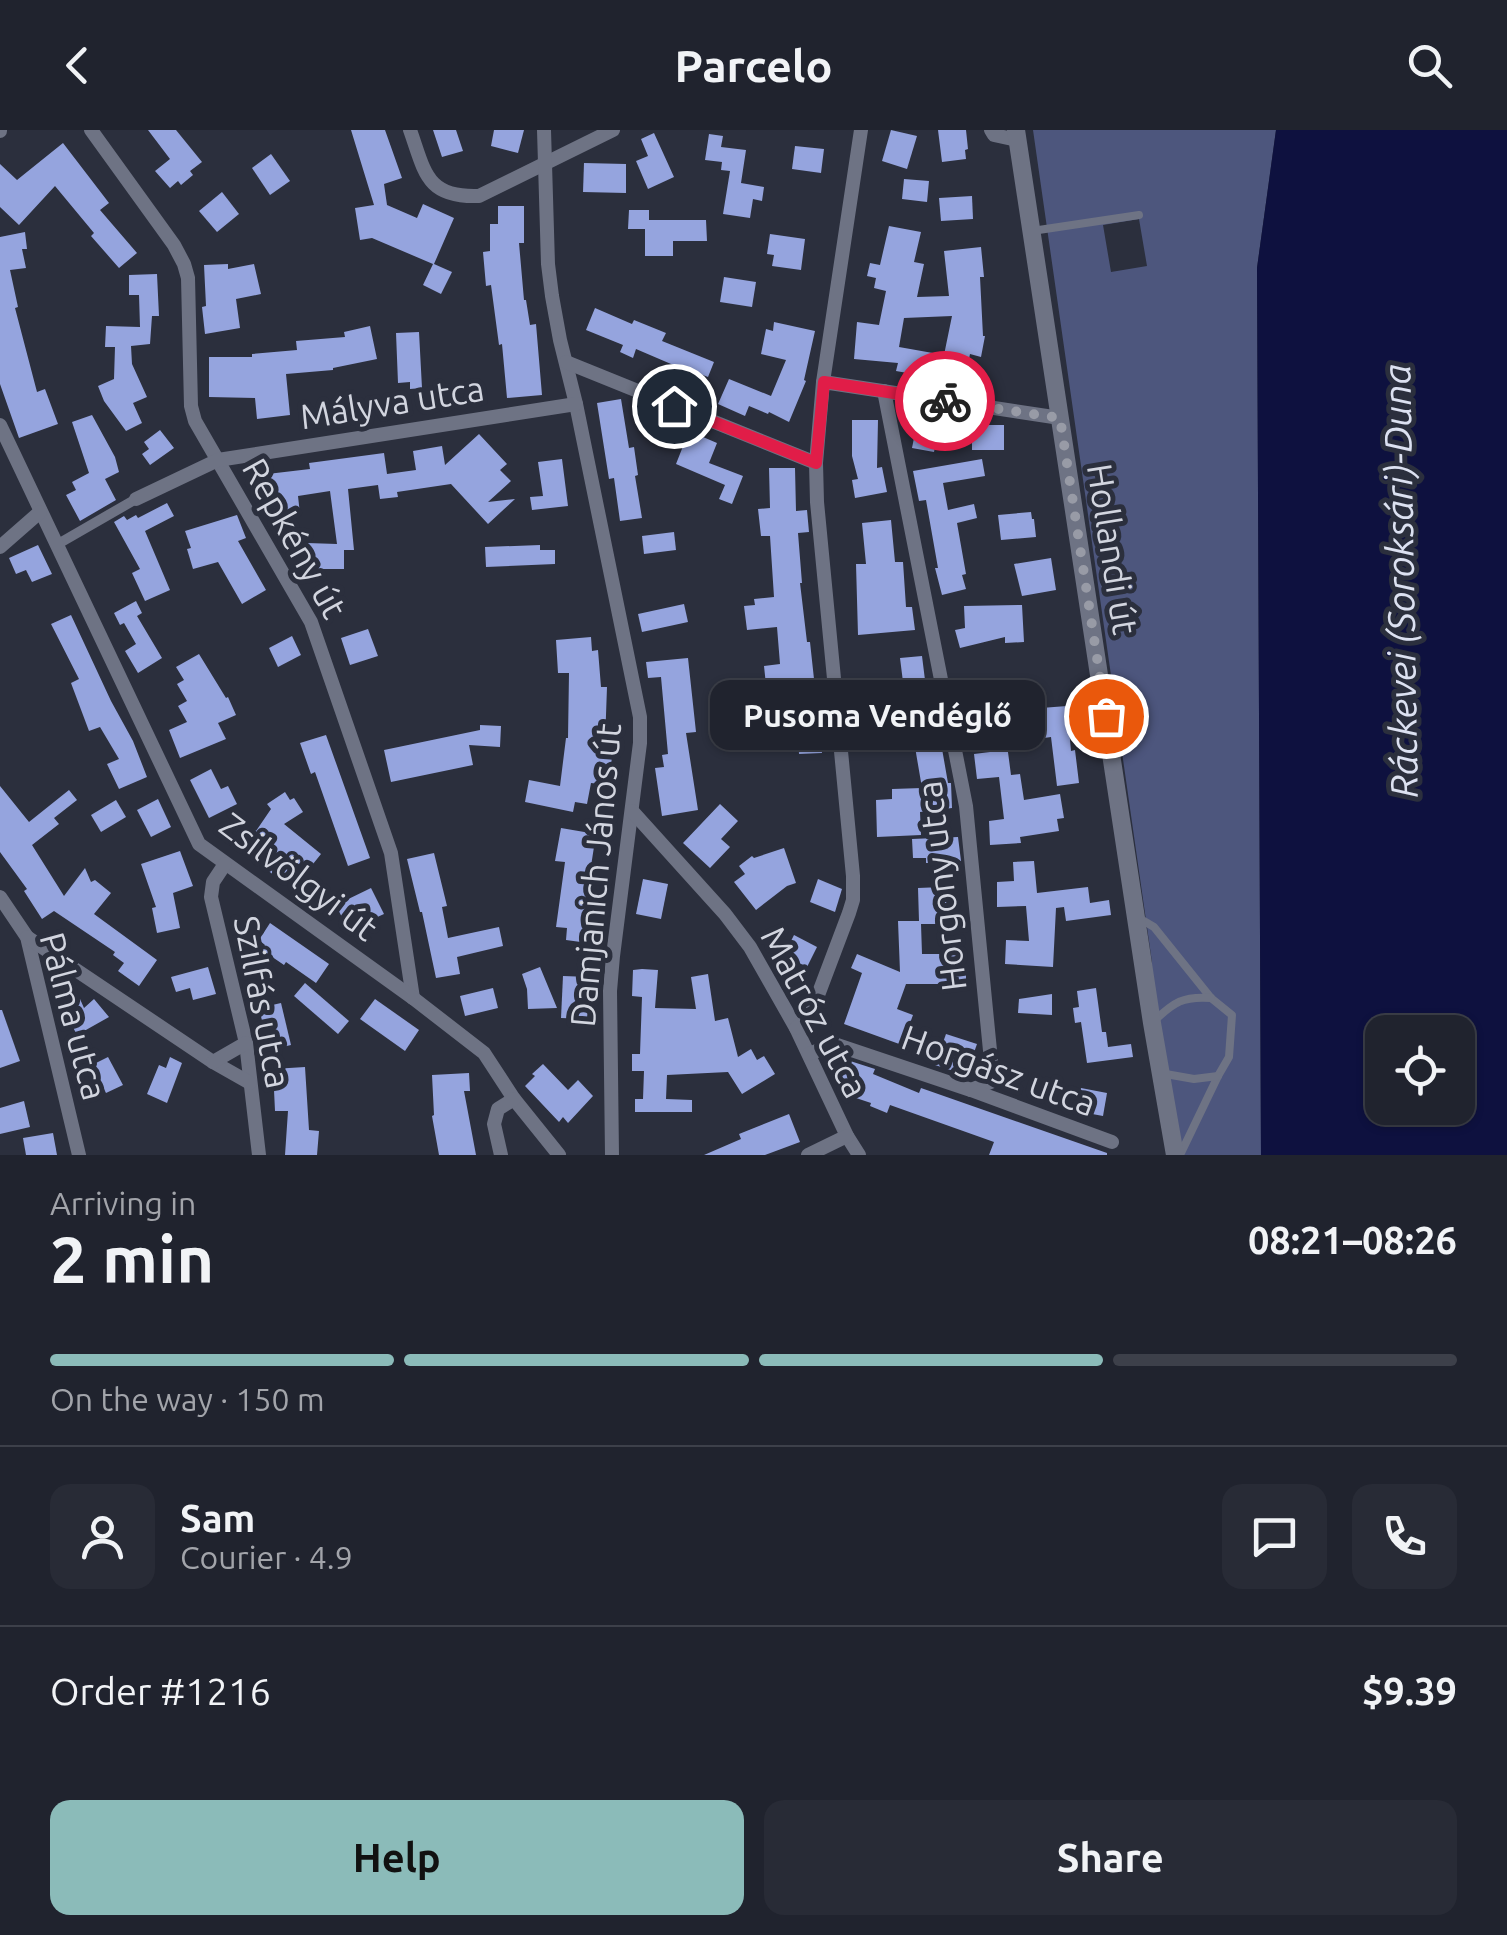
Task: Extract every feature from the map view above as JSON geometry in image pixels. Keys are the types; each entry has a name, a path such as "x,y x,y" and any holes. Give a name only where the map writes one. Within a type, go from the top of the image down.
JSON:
{"street":[{"name":"Repkény út","path":"91,130 184,264 188,278 190,406 194,421 302,604 318,641 391,853 413,998"},
{"path":"410,130 427,178 436,187 466,196 479,196 613,130"},
{"name":"Damjanich János út","path":"544,130 548,264 560,340 640,717 640,744 612,956 612,1155"},
{"path":"796,1028 809,1019 849,913 854,888 816,463 860,130"},
{"path":"991,130 994,134 1016,135"},
{"name":"Hollandi út","path":"1016,135 1152,1023 1178,1155"},
{"path":"566,362 816,463"},
{"path":"824,382 1060,418"},
{"name":"Horgony utca","path":"884,392 966,806 995,1099"},
{"name":"Mályva utca","path":"136,499 218,460 576,404"},
{"name":"Zsilvölgyi út","path":"0,425 200,844 484,1053 514,1099 560,1155"},
{"path":"58,544 136,499"},
{"path":"0,547 40,512"},
{"name":"Matróz utca","path":"632,811 750,946 860,1155"},
{"name":"Szilfás utca","path":"224,864 213,882 211,897 246,1043 259,1155"},
{"name":"Pálma utca","path":"0,897 27,937 78,1155"},
{"path":"27,937 250,1083"},
{"path":"213,1062 246,1043"},
{"name":"Horgász utca","path":"809,1054 834,1044 1112,1142"},
{"path":"971,1090 992,1081"},
{"path":"501,1155 494,1124 498,1109 514,1099"},
{"path":"808,1155 847,1136"}],"lane":[{"path":"1032,231 1140,216"},
{"path":"1138,916 1154,927 1211,998 1232,1016 1230,1057 1178,1155"},
{"path":"1152,1023 1171,1006 1191,996 1211,998"},
{"path":"1160,1073 1194,1080 1218,1076"}],"shaded area":[{"path":"1033,130 1276,130 1257,268 1261,1155 1177,1155 1152,1023 1152,962","holes":["1139,219 1147,266 1111,272 1103,225"]}],"water":[{"name":"Ráckevei (Soroksári)-Duna","path":"1276,130 1507,130 1507,1155 1261,1155 1257,268"}],"building":[{"path":"148,130 176,130 202,162 181,185 178,181 170,188 155,171 170,159"},
{"path":"351,130 385,130 402,178 384,184 387,205 417,218 423,204 454,218 434,264 452,272 441,294 423,285 433,264 372,238 360,240 355,208 374,205"},
{"path":"433,130 456,130 463,151 442,157"},
{"path":"494,130 524,130 518,153 491,146"},
{"path":"891,130 917,136 907,169 882,161"},
{"path":"938,130 966,130 966,159 942,162"},
{"path":"654,133 674,177 648,189 636,161 648,156 641,139"},
{"path":"709,134 723,136 721,147 746,150 741,183 764,187 762,201 753,199 750,218 723,214 730,171 721,170 722,162 705,160"},
{"path":"63,143 109,203 100,210 137,253 119,268 55,186 19,225 0,207 0,164 17,180"},
{"path":"795,146 824,149 821,173 792,169"},
{"path":"271,154 290,181 270,195 252,168"},
{"path":"584,163 626,164 626,193 583,192"},
{"path":"904,179 929,181 927,202 902,199"},
{"path":"222,192 239,214 217,232 199,211"},
{"path":"972,196 973,219 941,221 939,198"},
{"path":"498,206 524,206 524,243 519,243 524,300 530,325 536,324 542,395 507,398 502,344 499,345 491,285 486,286 483,252 490,251 490,224 498,224"},
{"path":"629,210 649,210 649,220 706,220 707,241 673,241 673,256 645,256 645,229 628,229"},
{"path":"889,226 921,232 914,262 924,264 917,297 949,296 944,251 981,247 985,336 981,357 970,354 964,383 896,371 898,363 854,359 857,322 879,325 886,291 874,288 876,278 867,276 870,263 880,265","holes":["952,316 944,355 899,347 904,318"]},
{"path":"25,232 27,249 22,249 26,268 10,270 18,307 15,308 37,392 45,389 58,424 19,438 0,384 0,237"},
{"path":"770,234 805,239 801,270 772,266 774,255 767,254"},
{"path":"228,264 228,269 254,264 261,294 236,299 240,328 205,334 204,265"},
{"path":"157,274 159,316 152,316 150,344 131,346 132,364 147,397 133,403 142,423 126,431 98,386 114,379 115,347 105,347 106,326 140,327 139,295 129,295 129,275"},
{"path":"724,277 756,282 752,307 720,302"},
{"path":"595,308 666,333 662,341 714,362 708,377 700,374 697,381 676,373 678,367 636,349 633,358 620,352 623,345 586,330"},
{"path":"774,322 815,331 806,381 789,422 749,406 745,416 718,404 729,379 771,396 786,360 761,354 766,329 773,331"},
{"path":"370,326 377,359 333,370 286,374 290,415 257,419 255,398 209,397 209,357 252,357 297,350 296,341 345,337 344,332"},
{"path":"419,332 422,388 410,389 410,382 398,383 396,333"},
{"path":"621,399 629,448 634,447 642,518 620,521 597,403"},
{"path":"92,415 115,457 119,472 105,479 116,500 80,521 66,495 76,490 72,482 89,473 72,422"},
{"path":"852,420 878,420 877,468 882,467 887,492 855,498 852,480 858,479 852,456"},
{"path":"917,423 939,428 934,452 912,448"},
{"path":"972,425 1004,425 1004,450 972,450"},
{"path":"160,430 174,448 150,465 142,454 149,449 144,442"},
{"path":"689,431 717,443 709,463 743,476 732,504 719,499 725,485 676,464"},
{"path":"479,434 507,464 500,470 511,481 488,502 515,499 488,524 451,484 397,492 398,497 380,499 378,485 348,489 354,550 344,550 344,569 307,569 307,543 337,544 330,491 298,496 300,514 276,517 273,493 262,494 259,475 310,469 309,463 384,453 387,474 416,470 413,451 442,446 445,465"},
{"path":"562,459 568,506 532,510 530,497 543,496 538,462"},
{"path":"982,459 985,476 943,483 948,510 974,504 977,518 957,523 966,589 942,595 926,500 919,501 913,471"},
{"path":"769,468 795,468 796,511 807,510 809,532 798,533 800,583 822,753 799,754 797,716 793,702 786,702 784,683 766,685 764,666 780,664 777,627 747,630 744,606 755,605 754,599 774,597 770,536 761,536 758,509 770,508"},
{"path":"167,503 174,516 145,531 170,590 145,601 132,573 140,569 114,522 124,516 127,520 136,515 138,518"},
{"path":"1031,512 1036,537 1001,540 998,515"},
{"path":"237,515 246,538 238,541 266,590 242,604 218,562 193,569 185,531"},
{"path":"891,520 895,562 903,562 906,607 912,607 915,630 858,635 856,564 866,564 862,523"},
{"path":"674,532 676,550 644,554 642,536"},
{"path":"38,545 52,574 32,582 26,570 16,574 9,558"},
{"path":"540,545 540,550 555,550 555,564 486,567 485,547"},
{"path":"1051,558 1056,590 1022,596 1014,564"},
{"path":"136,601 142,613 137,616 162,658 138,673 125,651 136,644 114,613"},
{"path":"684,604 688,622 642,632 638,614"},
{"path":"1022,605 1024,642 1005,643 1005,637 960,648 955,630 965,628 964,606"},
{"path":"71,615 147,777 119,789 107,764 119,759 100,727 89,731 71,683 79,679 51,624"},
{"path":"368,629 378,656 350,665 341,638"},
{"path":"292,636 301,655 278,667 269,648"},
{"path":"591,637 592,651 598,650 601,687 607,687 605,743 614,744 608,785 591,783 587,804 575,802 573,812 525,802 529,780 560,786 568,738 569,673 558,673 556,640"},
{"path":"199,654 236,715 218,723 226,739 180,758 169,730 187,722 178,706 187,701 177,684 184,680 176,667"},
{"path":"922,656 925,680 903,682 900,658"},
{"path":"688,658 696,732 686,733 698,810 662,816 655,768 664,767 662,755 668,754 661,677 648,678 646,662"},
{"path":"1004,693 1011,775 1020,774 1024,800 1060,794 1064,818 1057,819 1059,831 1020,837 1021,843 990,845 989,821 1004,819 999,777 977,779 974,754 990,752 982,696"},
{"path":"899,702 904,716 871,727 867,713"},
{"path":"1067,706 1079,783 1057,786 1051,737 1044,738 1041,708"},
{"path":"480,725 501,726 500,747 469,745 473,765 391,782 384,750 480,730"},
{"path":"326,735 370,858 348,866 315,772 311,774 300,743"},
{"path":"941,743 951,783 952,808 920,812 921,835 877,837 876,800 892,799 892,789 922,788 915,747"},
{"path":"211,769 221,789 228,786 237,804 209,818 190,780"},
{"path":"0,786 29,822 69,790 77,800 54,818 59,824 32,845 64,896 85,868 91,882 95,880 111,893 94,914 157,960 139,986 118,971 124,963 113,955 115,952 54,911 42,919 24,891 27,889 0,852"},
{"path":"285,792 303,812 284,824 321,854 292,888 267,870 270,865 240,844 251,828 256,831 271,809 267,804"},
{"path":"158,799 171,827 151,837 137,810"},
{"path":"116,800 126,817 101,832 91,815"},
{"path":"720,804 738,821 721,839 730,847 710,868 683,843"},
{"path":"561,828 596,834 589,879 594,879 588,943 566,940 567,928 556,927 565,862 555,861"},
{"path":"958,837 961,861 926,863 926,858 913,858 912,839"},
{"path":"784,848 796,883 756,910 734,882 745,874 739,866 752,856"},
{"path":"180,851 193,886 173,893 180,928 157,933 152,908 156,907 141,864"},
{"path":"434,853 447,906 442,907 448,938 499,927 503,946 457,957 460,974 436,978 407,859"},
{"path":"1034,861 1037,893 1088,887 1090,903 1109,900 1111,915 1066,921 1064,907 1056,908 1053,967 1005,964 1006,940 1029,941 1026,906 997,907 997,882 1014,881 1013,862"},
{"path":"643,879 668,884 661,919 636,914"},
{"path":"818,879 842,889 835,912 810,902"},
{"path":"942,887 947,924 921,924 922,954 963,954 966,984 906,984 897,1009 913,1015 902,1045 844,1024 862,973 851,968 857,954 900,972 898,921 919,921 918,888"},
{"path":"371,888 384,914 373,919 376,924 361,931 358,925 348,930 336,905"},
{"path":"270,923 329,964 316,983 262,950 265,945 259,940"},
{"path":"794,935 817,947 807,967 784,955"},
{"path":"208,967 216,994 193,1000 190,988 176,992 171,977"},
{"path":"540,967 557,1008 528,1009 522,974"},
{"path":"633,970 658,970 655,1008 696,1009 691,977 708,974 715,1021 728,1018 738,1057 751,1049 757,1060 764,1056 775,1074 742,1094 728,1072 667,1075 666,1099 692,1100 692,1112 635,1112 635,1099 643,1099 644,1071 632,1071 632,1054 640,1054 642,997 632,996"},
{"path":"563,976 590,977 587,1019 561,1018"},
{"path":"305,983 349,1021 338,1034 294,996"},
{"path":"493,988 498,1008 465,1016 460,996"},
{"path":"1096,988 1108,1047 1131,1044 1133,1057 1087,1063 1081,1022 1075,1023 1073,1008 1079,1007 1077,991"},
{"path":"1052,994 1052,1015 1018,1013 1019,999"},
{"path":"80,999 84,1008 94,999 109,1017 77,1035 63,1008"},
{"path":"375,999 419,1030 405,1051 360,1019"},
{"path":"281,1003 291,1045 269,1050 259,1008"},
{"path":"0,1010 20,1061 0,1068"},
{"path":"946,1034 977,1044 966,1075 935,1065"},
{"path":"108,1057 123,1085 106,1093 92,1065"},
{"path":"170,1057 182,1063 167,1103 147,1094 159,1065 166,1068"},
{"path":"847,1060 875,1069 873,1074 919,1093 921,1088 1107,1155 989,1155 994,1142 890,1105 887,1113 850,1096 853,1086 840,1081"},
{"path":"543,1064 568,1090 578,1080 593,1096 568,1123 563,1117 559,1122 525,1086"},
{"path":"305,1067 309,1130 319,1131 317,1155 285,1155 288,1111 275,1111 273,1069"},
{"path":"469,1073 470,1091 464,1091 476,1155 439,1155 432,1116 432,1075"},
{"path":"1081,1088 1107,1093 1103,1116 1076,1111"},
{"path":"24,1101 30,1127 0,1134 0,1108"},
{"path":"789,1114 800,1142 765,1155 704,1155 741,1139 739,1134"},
{"path":"53,1133 57,1155 26,1155 23,1138"}],"way so far":[{"path":"945,401 1060,418 1106,716"}],"place":[{"name":"Pusoma Vendéglő","path":"1106,716"}],"route":[{"path":"674,406 816,463 824,382 945,401"}]}
